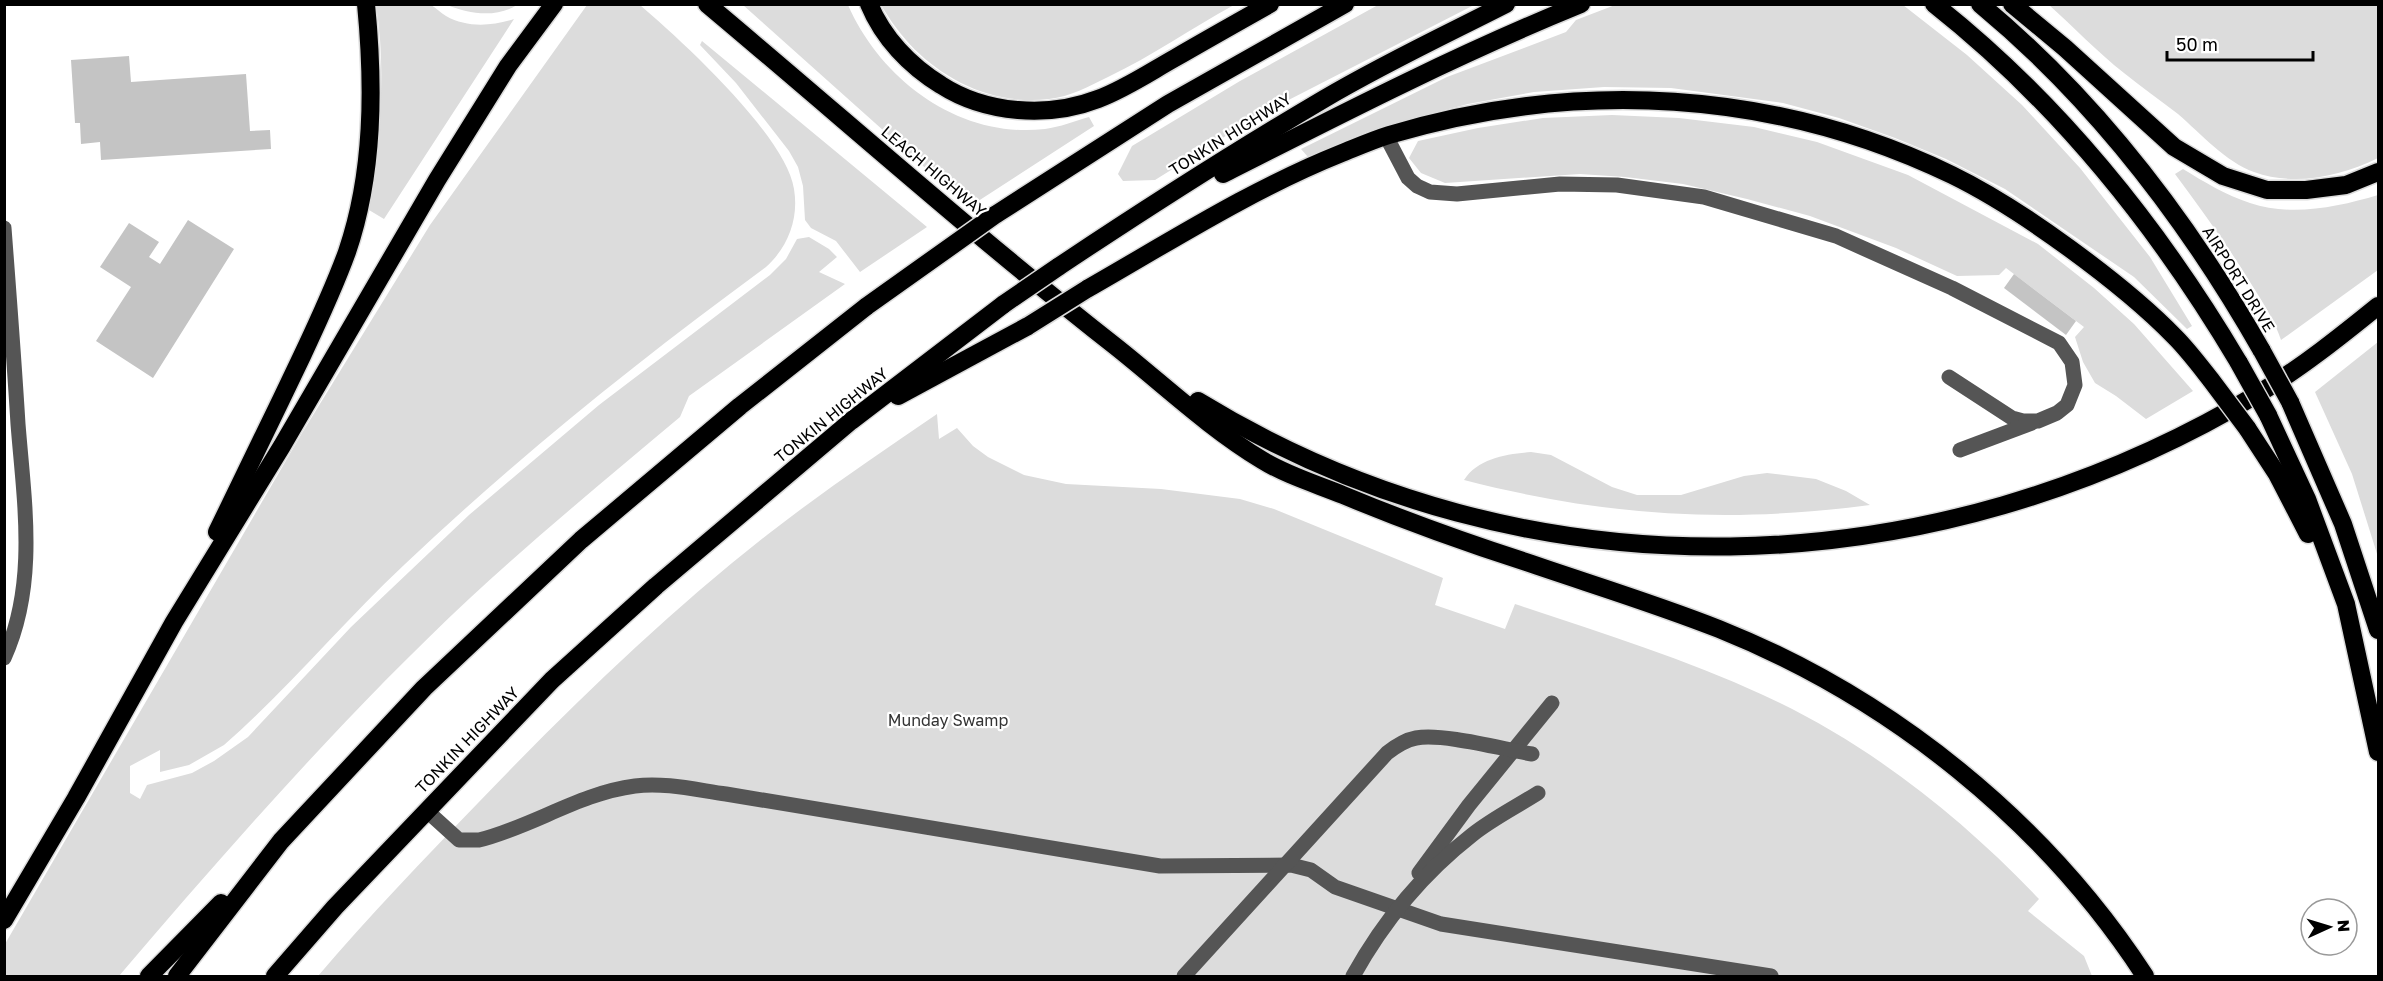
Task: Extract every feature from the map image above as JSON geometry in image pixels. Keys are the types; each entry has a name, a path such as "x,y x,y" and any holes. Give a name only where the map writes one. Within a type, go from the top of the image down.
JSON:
{"highway":[{"path":"174,622 328,301 347,250 359,205 372,101 366,4"},
{"path":"4,920 76,798 174,622 282,446 476,114 554,4"},
{"name":"LEACH HIGHWAY","path":"706,4 955,214 1138,364"},
{"path":"869,4 884,31 929,78 967,98 1021,111 1059,109 1098,99 1136,81 1270,4"},
{"path":"149,976 281,842 424,688 581,540 740,406 867,306 995,215 1168,104 1345,4"},
{"name":"TONKIN HIGHWAY","path":"275,976 335,907 552,680 656,586 851,421 1004,303 1114,229 1325,98 1506,4"},
{"path":"1114,229 1419,74 1581,4"},
{"path":"1934,4 1974,38 2035,97 2107,174 2175,261 2209,311 2268,415 2307,500 2346,604 2379,752"},
{"name":"AIRPORT DRIVE","path":"1980,4 2045,63 2125,150 2201,252 2236,306 2290,402 2343,524 2379,630"},
{"path":"2012,4 2065,48 2174,147 2223,176 2267,190 2306,190 2346,185 2379,172"},
{"path":"851,421 1028,326 1087,289 1254,193 1309,166 1386,136 1477,113 1538,104 1599,99 1675,102 1747,110 1825,127 1887,147 1953,175 2023,217 2114,282 2175,337 2247,428 2277,474 2300,516 2333,598 2370,711"},
{"path":"1138,364 1223,416 1277,445 1392,492 1455,513 1509,525 1627,543 1696,547 1763,546 1805,544 1875,535 1942,522 2000,508 2106,471 2210,421 2263,391 2379,306"},
{"path":"1138,364 1232,441 1266,463 1395,516 1722,630 1847,693 1915,736 2009,814 2048,853 2094,906 2145,976"},
{"path":"177,976 281,842"}],"street":[{"path":"1386,136 1408,178 1417,186 1430,192 1457,194 1560,184 1617,185 1704,197 1836,236 1952,288 2059,343 2072,362 2075,385 2067,405 2057,413 2038,421 1960,450"},
{"path":"4,228 26,540 24,594 4,658"},
{"path":"1948,377 2012,418 2038,421"},
{"path":"1353,976 1431,855 1552,703"},
{"path":"1184,976 1387,753 1399,744 1415,738 1433,737 1532,754"},
{"path":"427,811 459,840 479,840 606,792 634,786 656,785 726,794 1160,866 1284,866 1311,870 1335,887 1441,924 1771,976"},
{"path":"1396,909 1435,866 1473,834 1538,792"}],"green space":[{"path":"427,4 454,20 471,24 497,23 514,19 384,219 369,210 379,133 381,82 376,5"},
{"path":"447,5 517,5 500,12 482,13 464,11"},
{"path":"587,5 640,5 705,65 753,117 787,167 794,189 795,211 786,241 766,267 580,410 447,525 381,587 248,724 224,745 189,765 160,772 160,750 130,766 130,793 140,799 147,785 192,773 214,761 248,737 351,627 469,515 599,405 770,275 786,259 797,239 809,237 829,249 837,257 819,272 845,284 689,396 680,417 470,598 378,688 289,782 119,976 5,976 5,944 302,433 430,225"},
{"path":"743,5 848,5 862,32 902,80 927,99 954,114 983,124 1013,130 1045,129 1089,117 1094,126 969,207"},
{"path":"881,5 1234,5 1124,69 1072,94 1057,98 1026,100 981,92 948,76 915,50"},
{"path":"1378,5 1474,5 1261,114 1155,180 1123,181 1118,174 1132,146 1240,81"},
{"path":"1615,5 1903,5 1967,55 2022,105 2080,168 2150,257 2192,326 2187,329 2134,277 2005,189 1946,159 1895,138 1839,118 1783,103 1671,88 1604,87 1534,92 1468,104 1407,120 1367,132 1308,157 1301,149 1447,77 1566,32 1576,20"},
{"path":"2049,5 2378,5 2378,158 2349,170 2301,179 2285,179 2254,172 2224,155 2178,114 2114,65"},
{"path":"702,41 927,227 860,272 836,241 811,228 805,220 803,186 798,167 789,151 736,83 700,45"},
{"path":"1612,115 1679,118 1754,127 1817,142 1908,175 2038,244 2094,288 2134,324 2193,391 2146,419 2095,383 2083,362 2075,337 2084,327 2006,268 1999,275 1957,276 1896,248 1810,216 1683,184 1580,174 1445,183 1421,173 1409,158 1418,141 1478,128 1543,118"},
{"path":"2183,169 2241,200 2266,207 2314,209 2378,195 2378,270 2281,340 2270,314 2246,275 2175,174"},
{"path":"2378,342 2378,557 2352,474 2315,392"},
{"name":"Munday Swamp","path":"937,414 939,439 957,428 973,446 988,457 1024,475 1066,484 1161,489 1240,499 1274,509 1443,578 1435,605 1505,629 1515,604 1671,657 1763,695 1839,735 1911,784 1945,811 2009,868 2039,899 2028,911 2084,956 2092,976 318,976 396,888 512,768 654,630 788,519"},
{"path":"1531,452 1551,455 1612,487 1637,495 1681,495 1744,476 1767,473 1816,479 1846,491 1870,505 1766,514 1666,513 1566,502 1464,480 1477,467 1494,458"}],"building":[{"path":"129,56 131,82 246,74 250,131 270,130 271,149 101,160 100,142 81,144 80,123 75,123 71,60"},
{"path":"188,220 234,249 153,378 96,341 131,287 100,267 129,223 159,242 149,257 160,264"},
{"path":"2014,274 2076,321 2066,335 2004,288"}]}
